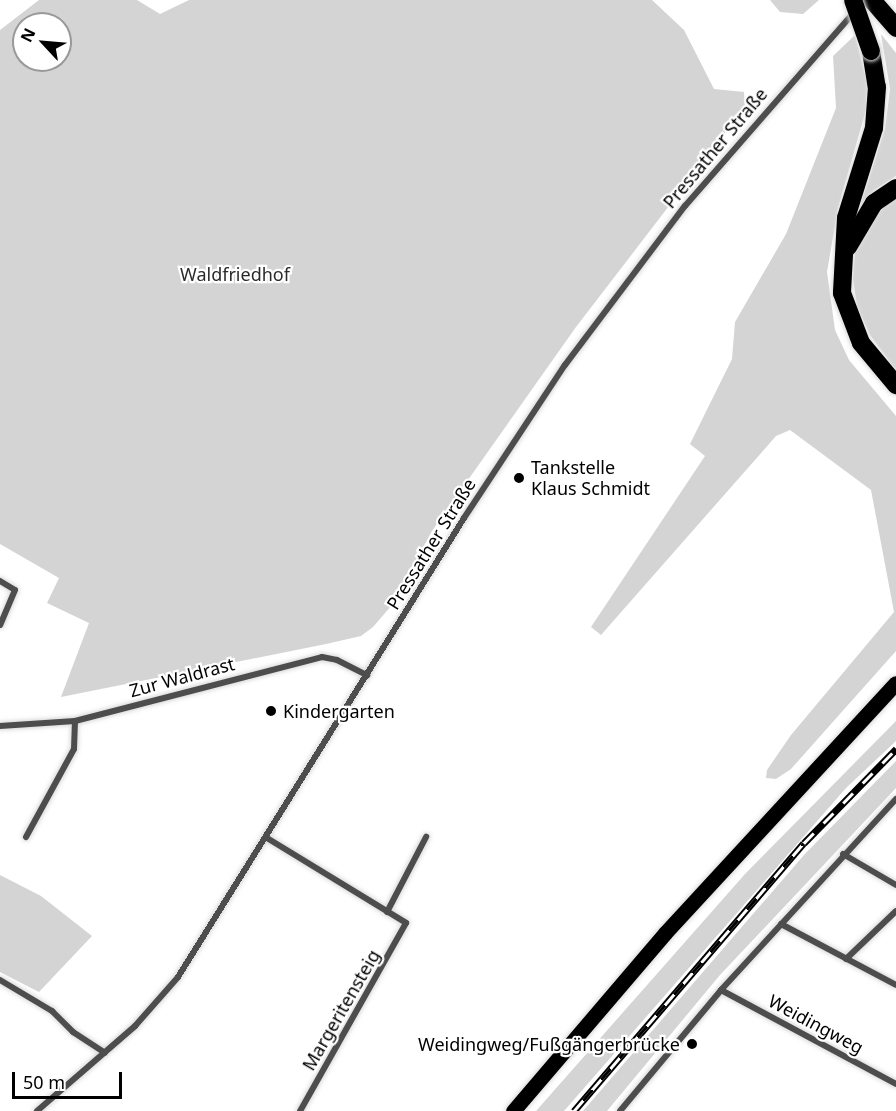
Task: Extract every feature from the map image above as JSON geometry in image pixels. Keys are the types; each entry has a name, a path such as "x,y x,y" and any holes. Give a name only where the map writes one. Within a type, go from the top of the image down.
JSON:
{"highway":[{"path":"853,0 871,51 878,87 874,128 846,218 841,262 842,293 849,318 861,343 896,385"},
{"path":"872,0 895,26"},
{"path":"841,262 855,231 874,203 896,188"}],"main road":[{"path":"513,1111 727,863 896,683"}],"street":[{"name":"Pressather Straße","path":"38,1111 105,1053 178,977 267,838 469,510 571,357 692,197 865,0"},
{"path":"0,581 15,590 0,625"},
{"name":"Zur Waldrast","path":"0,726 75,722 322,657 337,660 367,675"},
{"path":"26,837 74,749 75,722"},
{"path":"620,1111 721,990 843,854 896,799"},
{"path":"267,838 387,912 426,837"},
{"path":"843,854 896,885"},
{"path":"846,959 896,911"},
{"name":"Margeritensteig","path":"300,1111 406,923 387,912"},
{"path":"781,924 896,985"},
{"path":"0,980 52,1011 73,1032 105,1053"},
{"name":"Weidingweg","path":"721,990 896,1084"}],"green space":[{"name":"Waldfriedhof","path":"39,0 137,0 160,14 189,0 652,0 684,30 714,89 744,92 745,107 576,327 432,531 392,605 373,627 361,636 61,697 89,623 47,603 59,578 0,544 0,30 12,21 12,72 72,72 72,12 23,12"},
{"path":"770,0 819,0 803,14 780,12"},
{"path":"881,34 896,53 896,176 874,190 861,204 885,129 890,89"},
{"path":"855,35 867,84 866,110 838,208 827,272 835,330 849,360 896,416 896,651 791,769 776,779 766,778 767,770 791,735 894,612 871,490 790,430 776,436 601,635 591,627 705,456 690,444 732,359 735,322 786,234 836,108 833,56"},
{"path":"896,197 896,370 870,335 857,306 853,279 855,251 880,209"},
{"path":"896,721 896,741 846,788 564,1111 536,1111 745,874"},
{"path":"896,761 896,788 720,975 607,1111 583,1111 804,855"},
{"path":"0,875 41,896 92,936 39,992 0,972"}],"railway":[{"path":"574,1111 804,843 896,749"}],"place":[{"name":"Tankstelle Klaus Schmidt","path":"519,478"},
{"name":"Kindergarten","path":"271,711"},
{"name":"Weidingweg/Fußgängerbrücke","path":"692,1044"}]}
